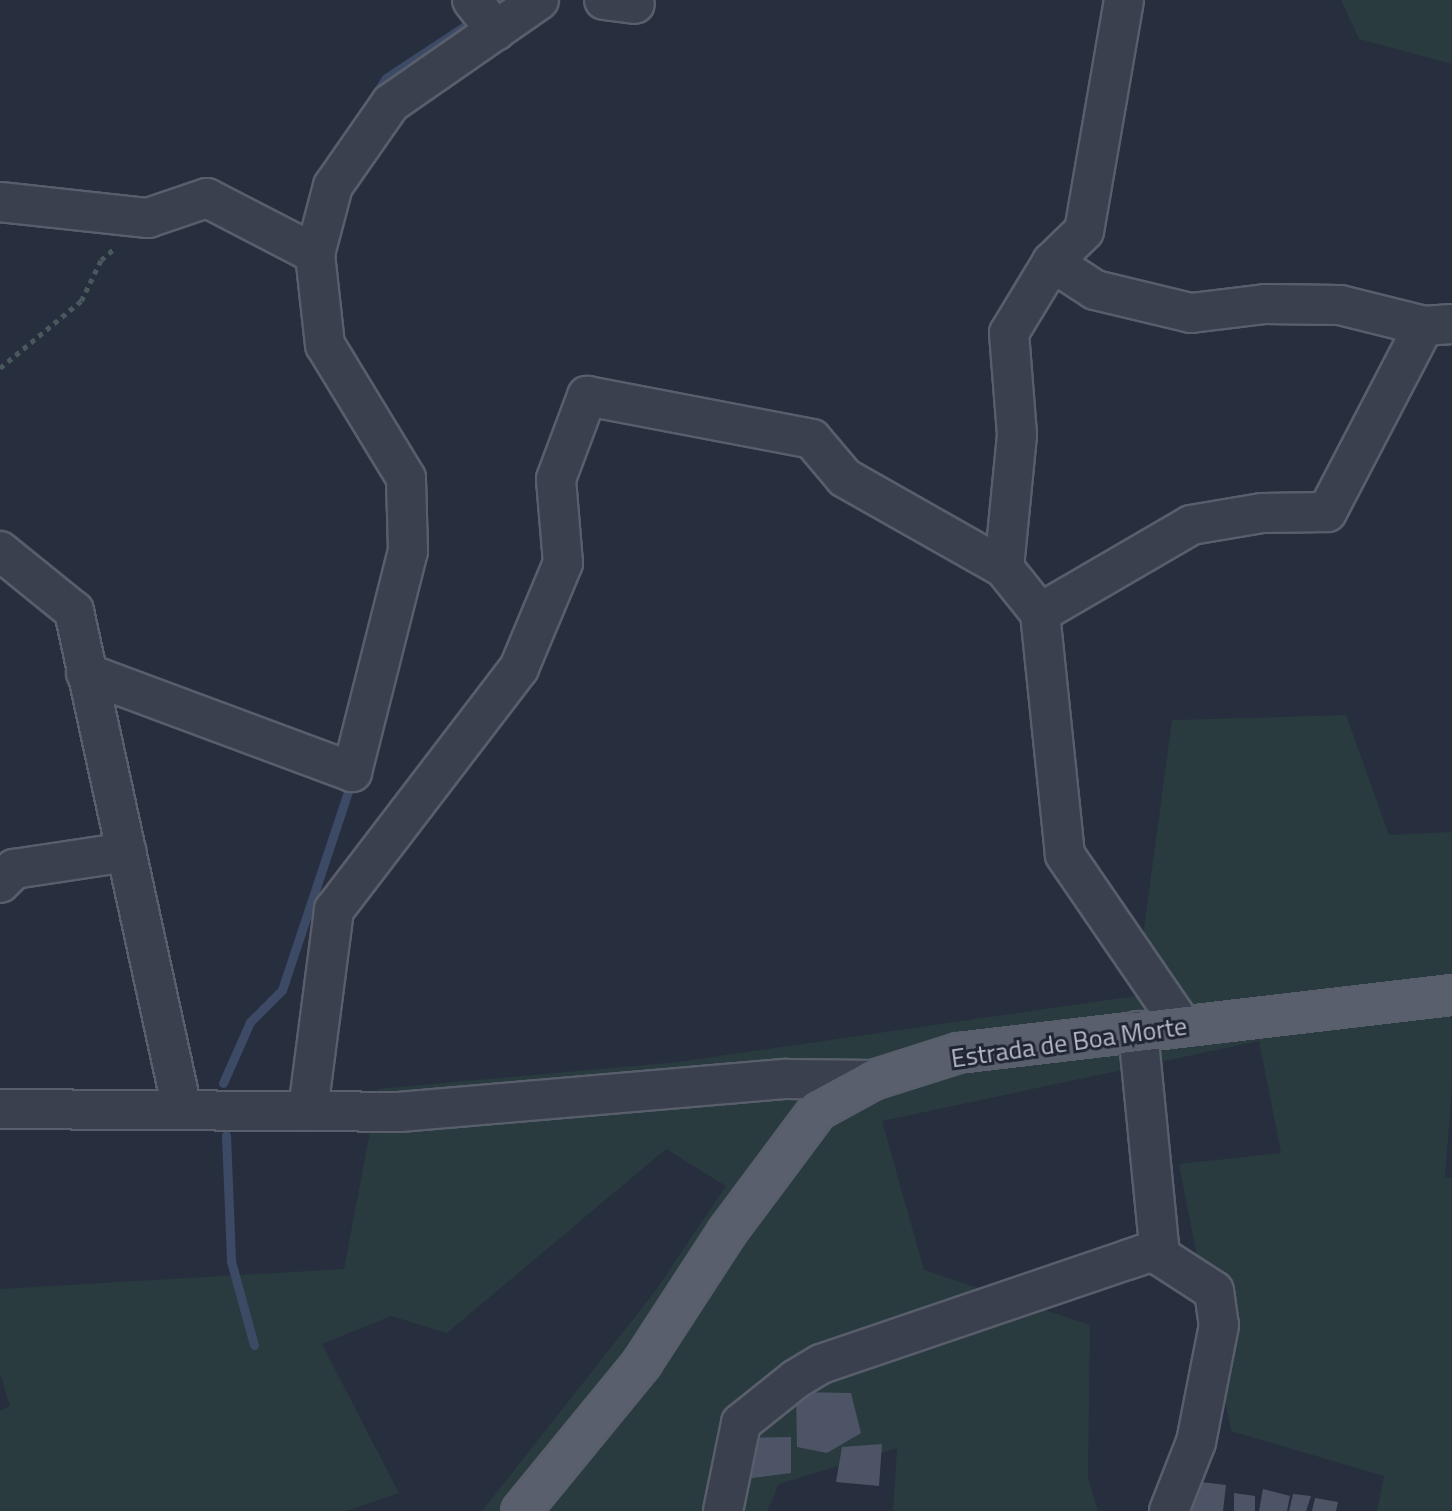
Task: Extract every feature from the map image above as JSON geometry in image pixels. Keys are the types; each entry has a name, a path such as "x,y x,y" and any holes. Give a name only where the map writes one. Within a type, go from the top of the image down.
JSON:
{"main road":[{"name":"Estrada de Boa Morte","path":"521,1511 642,1363 727,1232 818,1110 873,1080 958,1053 1452,995"}],"street":[{"path":"472,0 496,31"},
{"path":"86,673 352,772 408,551 407,478 324,345 315,254 333,187 391,103 539,0"},
{"path":"1004,568 1017,435 1009,333 1052,262 1084,231 1124,0"},
{"path":"0,202 148,218 207,198 315,254"},
{"path":"1040,613 1191,525 1262,513 1327,512 1438,325 1340,305 1265,303 1191,313 1095,289 1052,262"},
{"path":"308,1110 334,910 519,668 563,563 556,479 587,396 812,439 845,478 1004,568 1040,613 1065,855 1182,1026"},
{"path":"0,551 74,611 182,1109"},
{"path":"0,883 14,869 128,852"},
{"path":"1138,1031 1143,1255"},
{"path":"0,1109 399,1112 787,1079 873,1080"},
{"path":"723,1511 741,1423 813,1369 1143,1255 1214,1291 1219,1325 1196,1441 1169,1511"}],"path":[{"path":"0,368 81,300 101,260 148,218"}],"shaded area":[{"path":"1341,0 1452,0 1452,64 1359,39"},
{"path":"1346,715 1389,835 1452,832 1452,1087 1445,1177 1452,1178 1452,1511 1377,1511 1384,1476 1231,1431 1179,1164 1281,1153 1259,1041 882,1121 924,1270 1090,1325 1088,1478 1098,1511 893,1511 897,1448 779,1484 767,1511 482,1511 653,1294 726,1186 666,1149 447,1333 391,1316 322,1344 399,1493 346,1511 0,1511 0,1411 10,1406 0,1373 0,1289 344,1269 378,1089 678,1062 1135,996 1172,720"}],"building":[{"path":"796,1392 851,1393 861,1433 827,1453 797,1447"},
{"path":"791,1437 791,1473 746,1479 741,1438"},
{"path":"882,1444 879,1486 836,1482 842,1447"},
{"path":"1184,1480 1226,1485 1223,1511 1177,1511"},
{"path":"1263,1489 1290,1496 1287,1511 1259,1511"},
{"path":"1234,1493 1255,1496 1255,1511 1234,1511"},
{"path":"1293,1494 1311,1496 1306,1511 1289,1511"},
{"path":"1315,1498 1338,1502 1336,1511 1312,1511"}],"waterway":[{"path":"375,95 386,78 477,18"},
{"path":"223,1083 250,1022 282,990 352,779"},
{"path":"226,1135 231,1261 254,1345"}]}
